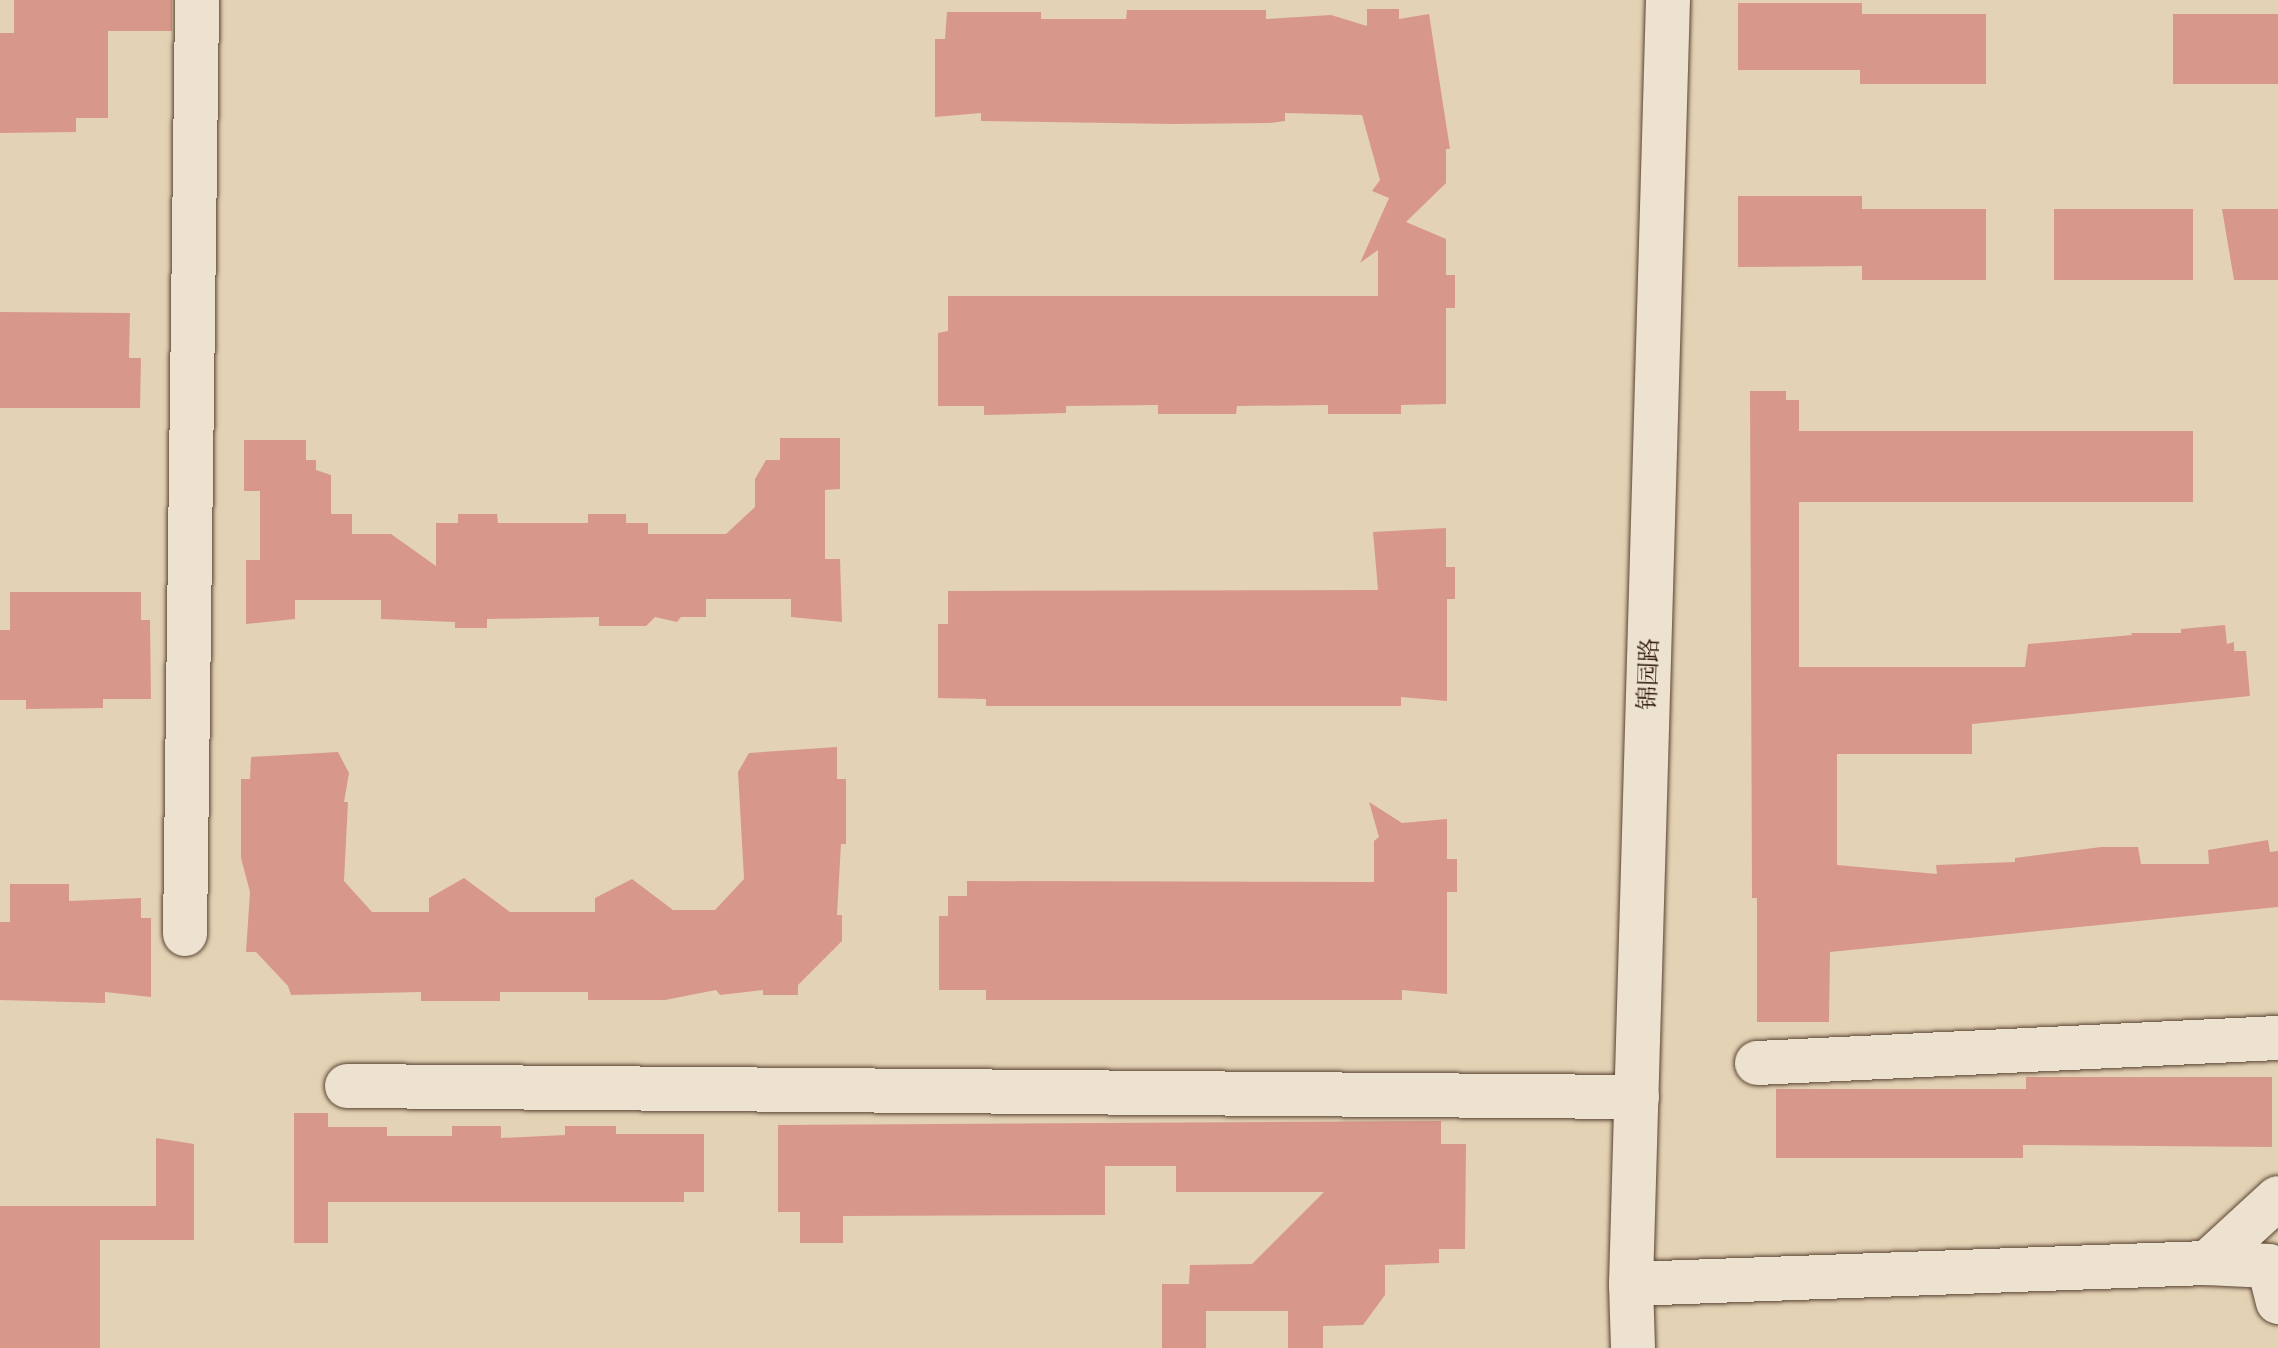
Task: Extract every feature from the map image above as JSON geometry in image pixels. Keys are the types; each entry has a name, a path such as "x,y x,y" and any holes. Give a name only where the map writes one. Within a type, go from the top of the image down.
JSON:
{"street":[{"path":"185,934 197,0"},
{"name":"锦园路","path":"1633,1348 1631,1284 1668,0"},
{"path":"1757,1063 2278,1038"},
{"path":"347,1086 1637,1097"},
{"path":"2207,1263 2278,1198"},
{"path":"1631,1284 2207,1263 2269,1266 2278,1302"}],"building":[{"path":"14,0 172,0 172,31 108,31 108,118 76,118 76,132 0,133 0,33 14,33"},
{"path":"1738,3 1862,3 1862,14 1986,14 1986,84 1860,84 1860,70 1738,70"},
{"path":"1367,9 1399,9 1399,19 1429,14 1450,149 1446,149 1446,183 1406,222 1446,239 1446,275 1455,275 1455,308 1446,308 1446,404 1401,405 1401,414 1328,414 1328,405 1237,406 1236,414 1158,414 1158,405 1066,406 1066,413 984,415 984,406 938,406 938,333 948,331 948,296 1378,296 1378,250 1360,263 1389,198 1372,191 1380,180 1362,115 1285,113 1285,121 1269,123 1173,124 981,121 981,113 935,117 935,39 945,39 947,12 1041,12 1041,19 1126,19 1127,10 1266,10 1266,19 1331,15 1367,26"},
{"path":"2173,14 2278,14 2278,84 2173,84"},
{"path":"1738,196 1862,196 1862,209 1986,209 1986,280 1862,280 1862,266 1738,267"},
{"path":"2054,209 2193,209 2193,280 2054,280"},
{"path":"2222,209 2278,209 2278,280 2234,280"},
{"path":"0,312 130,313 129,358 141,358 140,408 0,408"},
{"path":"1750,391 1786,391 1786,400 1799,400 1799,431 2193,431 2193,502 1799,502 1799,667 2025,667 2028,644 2131,633 2181,633 2181,629 2225,625 2227,644 2234,642 2234,651 2246,651 2250,696 1972,724 1972,754 1837,754 1837,865 1937,874 1936,865 2015,862 2015,858 2101,847 2138,847 2141,864 2209,864 2208,850 2268,840 2270,852 2278,851 2278,907 1830,952 1829,1022 1757,1022 1757,898 1752,898"},
{"path":"780,438 840,438 840,489 825,490 825,559 840,559 842,622 791,617 791,599 706,599 706,617 681,617 677,622 655,617 646,626 599,626 599,617 487,619 487,628 455,628 455,622 381,619 381,600 295,600 295,619 246,624 246,560 260,560 260,491 244,491 244,440 306,440 306,460 316,460 316,470 331,475 331,514 352,514 352,534 391,534 436,566 436,523 458,523 458,514 497,514 498,523 588,523 588,514 626,514 626,523 648,523 648,534 726,534 755,507 755,479 766,460 780,460"},
{"path":"1446,528 1446,567 1455,567 1455,599 1447,599 1447,701 1401,697 1401,706 986,706 986,699 938,698 938,624 948,624 948,591 1378,590 1373,532"},
{"path":"10,592 141,592 141,620 150,620 151,699 103,699 103,708 26,709 26,700 0,700 0,630 10,630"},
{"path":"837,747 837,779 846,779 846,844 841,844 837,915 842,915 842,941 798,985 798,995 763,995 763,990 720,995 716,990 665,1000 588,1000 588,992 500,992 500,1001 421,1001 421,992 291,995 288,986 256,952 246,952 250,892 241,858 241,779 250,779 251,757 338,752 349,773 344,802 348,802 344,881 372,912 429,912 429,898 464,878 510,912 595,912 595,898 632,879 673,910 715,910 744,879 738,772 749,753"},
{"path":"1369,802 1402,823 1447,819 1447,859 1457,859 1457,892 1447,892 1447,994 1402,990 1402,1000 986,1000 986,990 939,990 939,916 948,916 948,896 967,896 967,881 1374,882 1374,841 1379,837"},
{"path":"10,884 69,884 69,901 141,898 141,918 151,918 151,997 105,992 105,1003 0,1000 0,922 10,922"},
{"path":"2026,1077 2272,1077 2272,1147 2023,1145 2023,1158 1776,1158 1776,1089 2026,1089"},
{"path":"294,1113 328,1113 328,1127 387,1127 387,1136 452,1136 452,1126 501,1126 501,1138 565,1135 565,1126 616,1126 616,1134 704,1134 704,1192 684,1192 684,1202 328,1202 328,1243 294,1243"},
{"path":"1441,1121 1441,1144 1466,1144 1465,1249 1439,1249 1439,1263 1385,1265 1385,1295 1363,1325 1323,1326 1323,1348 1288,1348 1288,1311 1206,1311 1206,1348 1162,1348 1162,1284 1189,1284 1190,1265 1252,1264 1324,1192 1176,1192 1176,1166 1105,1166 1105,1215 843,1216 843,1243 800,1243 800,1212 778,1212 778,1125"},
{"path":"156,1138 194,1144 194,1240 100,1240 100,1348 0,1348 0,1206 156,1206"}]}
